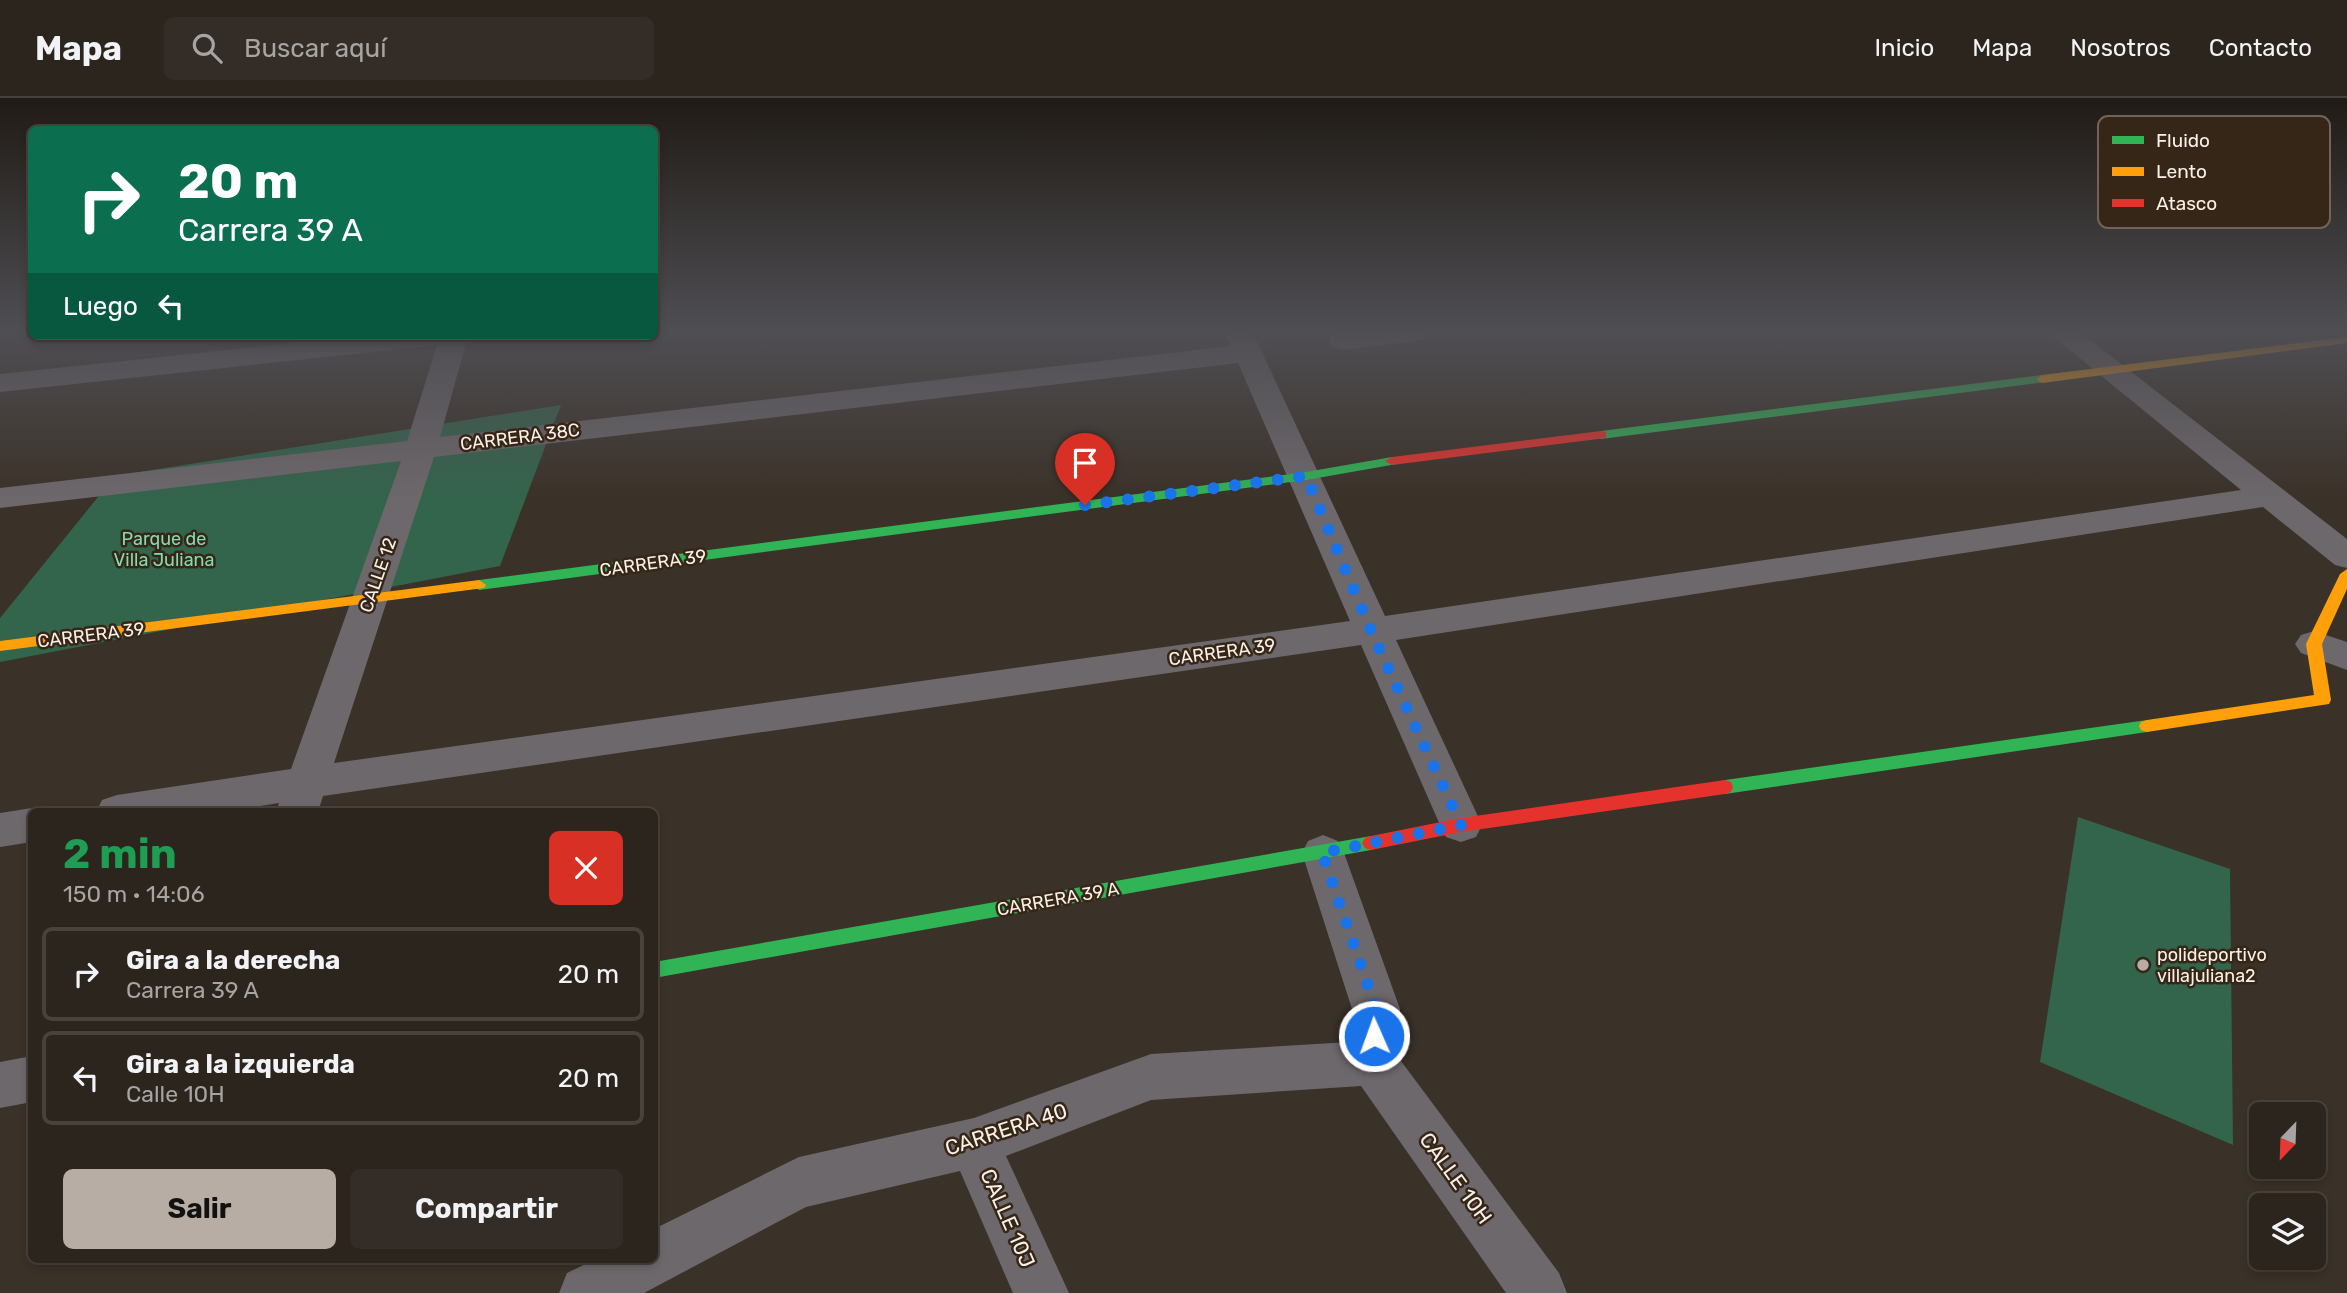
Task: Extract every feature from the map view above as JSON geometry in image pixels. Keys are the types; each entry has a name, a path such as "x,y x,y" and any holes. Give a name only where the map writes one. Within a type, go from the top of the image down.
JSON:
{"street":[{"name":"CALLE 12","path":"303,797 438,389"},
{"name":"CARRERA 38C","path":"0,498 885,389"},
{"path":"1265,389 1306,476 1371,631 1461,825"},
{"name":"CARRERA 39","path":"0,646 369,600 1306,476 1379,463 1962,389"},
{"path":"2134,389 2347,557"},
{"name":"CARRERA 39","path":"167,808 303,797 1371,631 2269,496"},
{"path":"2330,651 2347,574"},
{"name":"CARRERA 39 A","path":"658,969 1322,853 1461,825 2323,700 2330,651"},
{"path":"0,830 28,826"},
{"path":"1322,853 1376,1009 1373,1063"},
{"name":"CARRERA 40","path":"658,1256 799,1183 974,1143 1152,1077 1373,1063"},
{"name":"CALLE 10H","path":"1373,1063 1539,1293"},
{"path":"0,1085 28,1080"},
{"name":"CALLE 10J","path":"974,1143 1041,1293"},
{"name":"CARRERA 40","path":"587,1293 645,1263"}],"green space":[{"name":"Parque de Villa Juliana","path":"561,405 500,566 0,662 0,618 115,476"},
{"name":"polideportivo villajuliana2","path":"2078,817 2230,869 2233,1145 2040,1062"}],"traffic: fast":[{"path":"1601,435 1965,389"},
{"path":"479,585 1306,476 1392,461"},
{"path":"1725,787 2147,726"},
{"path":"658,969 1371,843"}],"traffic: slow":[{"path":"2147,726 2323,700 2314,644 2347,574"},
{"path":"0,646 479,585"}],"traffic: jam":[{"path":"1392,461 1601,435"},
{"path":"1371,843 1461,825 1725,787"}],"place":[{"name":"polideportivo villajuliana2","path":"2143,965"}],"route":[{"path":"1085,505 1306,476 1371,631 1461,825 1322,853 1376,1009 1374,1036"}]}
